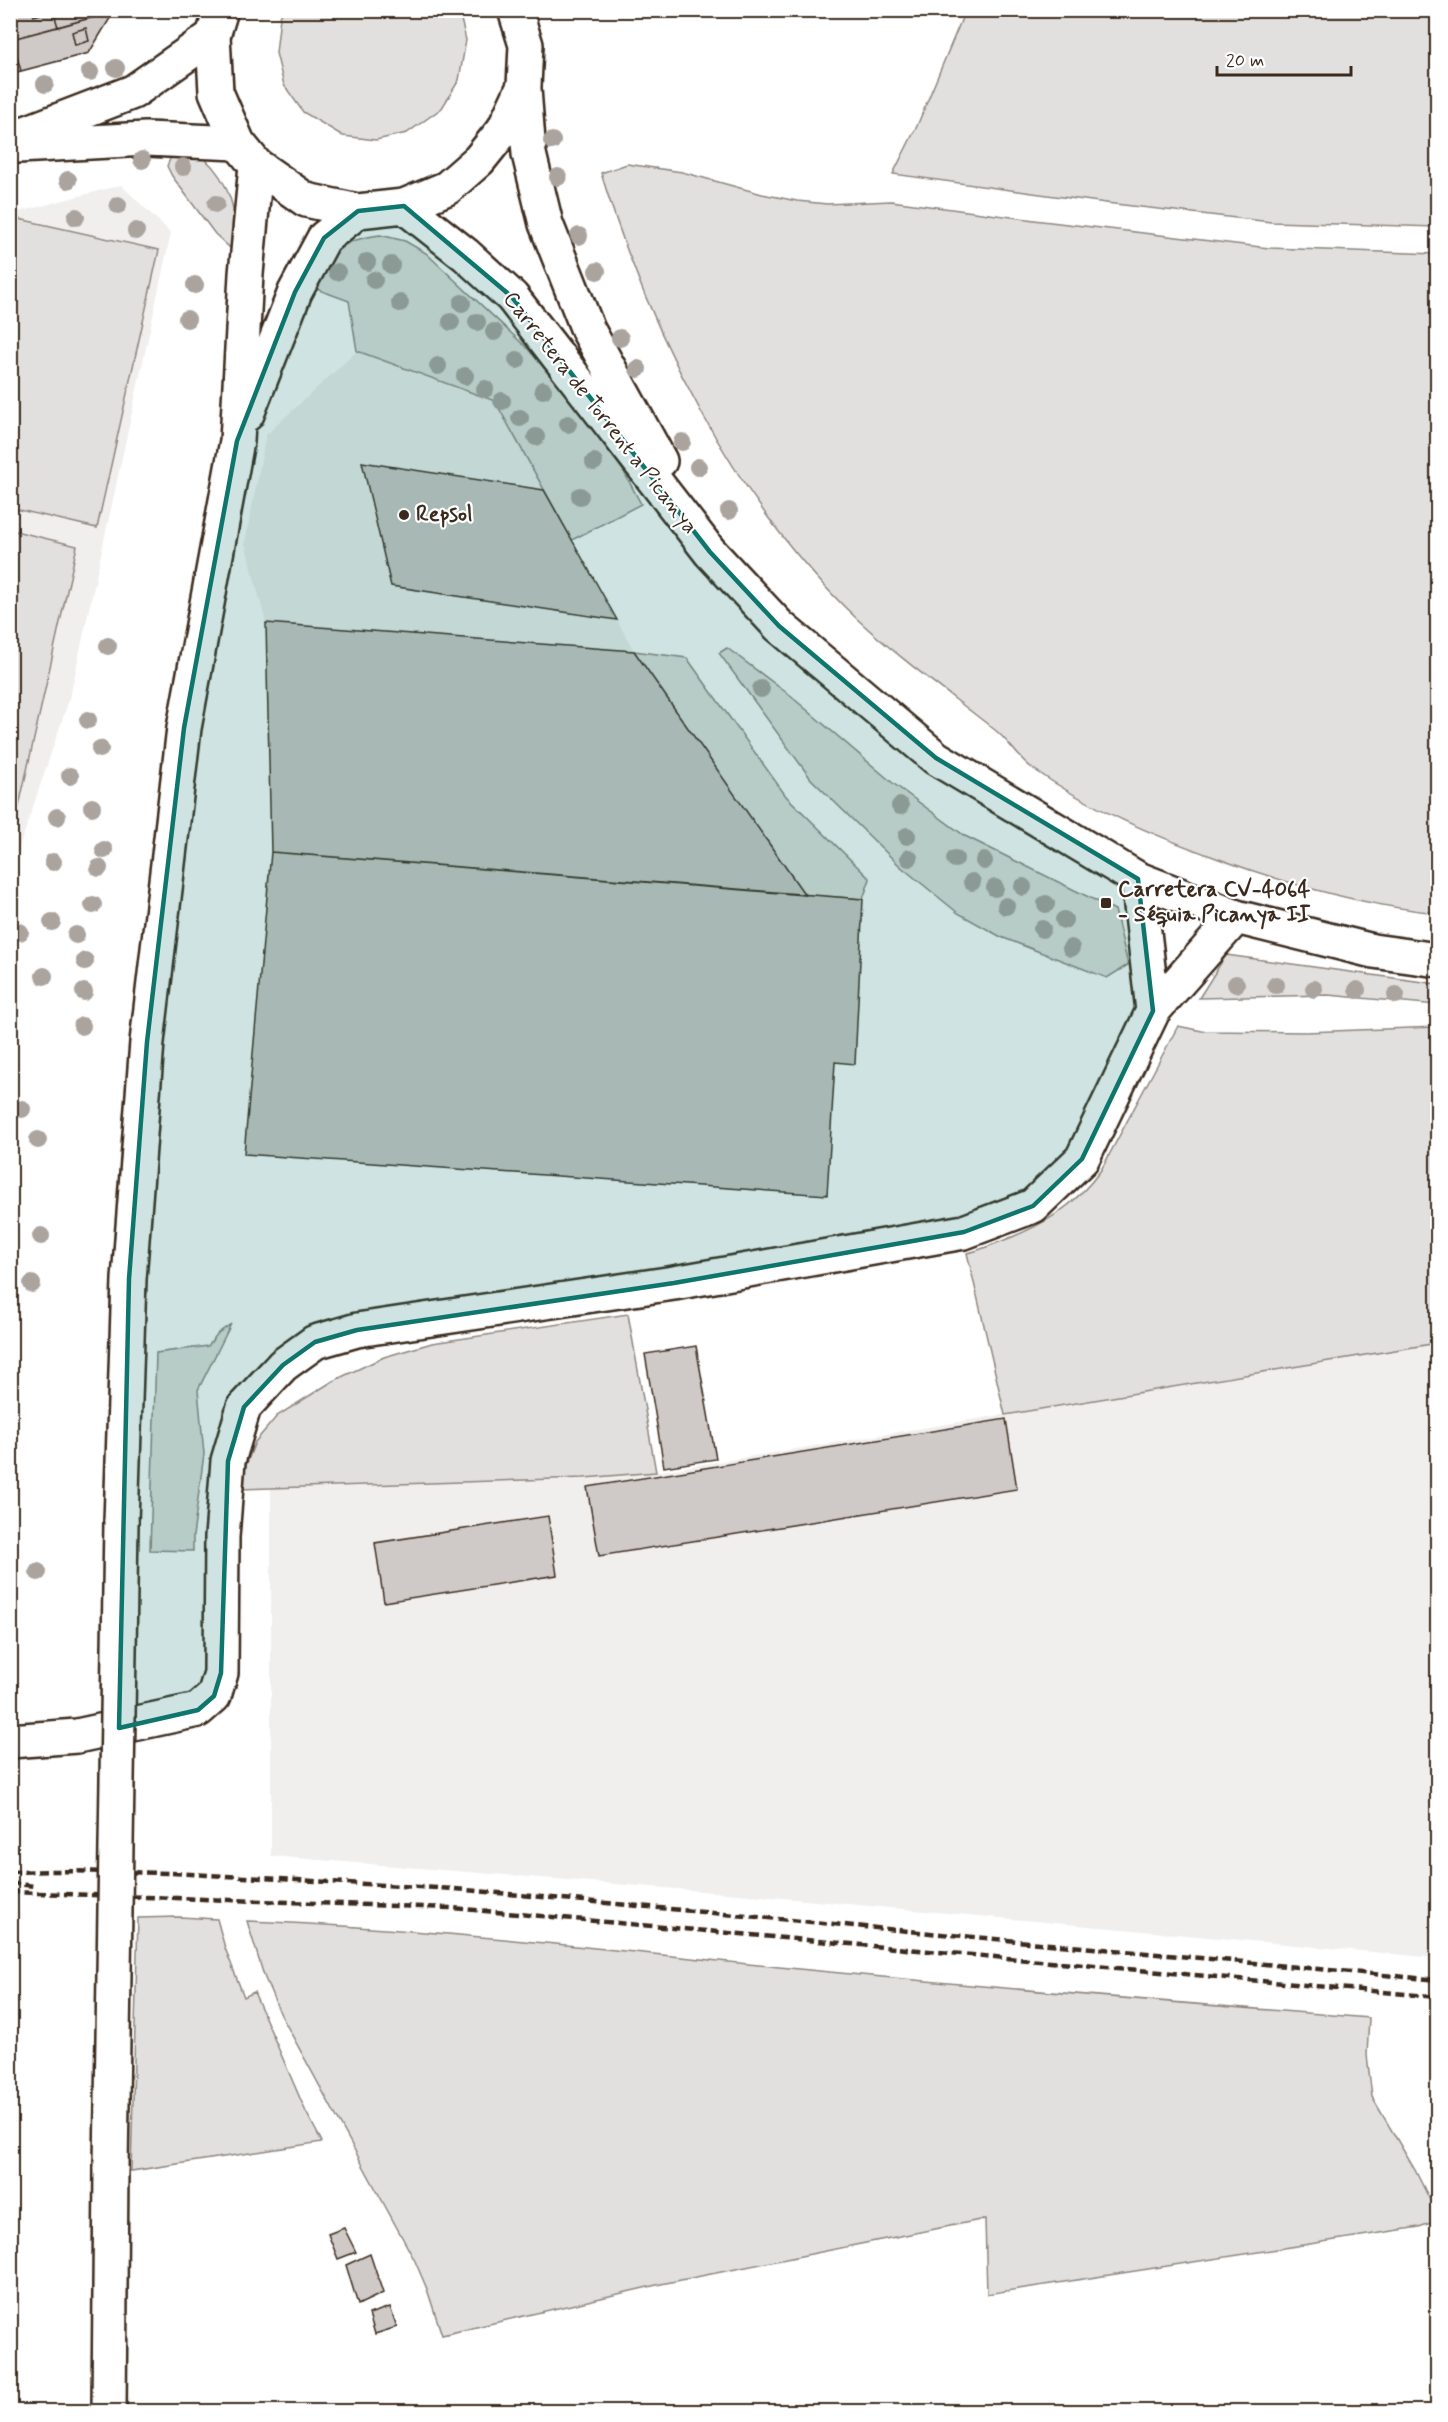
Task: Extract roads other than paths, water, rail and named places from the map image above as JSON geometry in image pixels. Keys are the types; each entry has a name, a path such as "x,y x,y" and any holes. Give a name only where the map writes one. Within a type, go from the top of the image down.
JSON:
{"street":[{"path":"217,23 216,92 247,154 306,200 358,211 404,206 447,188 479,160 504,129 524,86 526,45 515,10"},
{"path":"10,139 133,92 217,23"},
{"name":"Carretera de Torrent a Picanya","path":"524,86 532,166 546,224 571,288 588,330 710,552"},
{"path":"10,147 146,139 247,154"},
{"path":"109,2412 121,1522 129,1279 147,1042 184,728 237,441 246,274 247,154"},
{"name":"Carretera de Torrent a Picanya","path":"404,206 466,255 512,297 710,552 779,626 936,758 1138,879 1236,917 1373,951 1437,960"},
{"path":"237,441 295,292 324,238 358,211"},
{"path":"1138,879 1153,1011"},
{"path":"10,1741 77,1736 198,1710 214,1696 221,1673 222,1538 228,1461 244,1407 283,1365 315,1342 357,1330 674,1283 964,1232 1033,1206 1082,1159 1153,1011 1236,917"}],"railway":[{"path":"10,1872 172,1873 455,1889 1438,1980"},
{"path":"10,1883 34,1886"},
{"path":"10,1892 452,1908 1438,1997"}],"place":[{"name":"Repsol","path":"404,515"},
{"name":"Carretera CV-4064 - Séquia Picanya II","path":"1106,903"}]}
